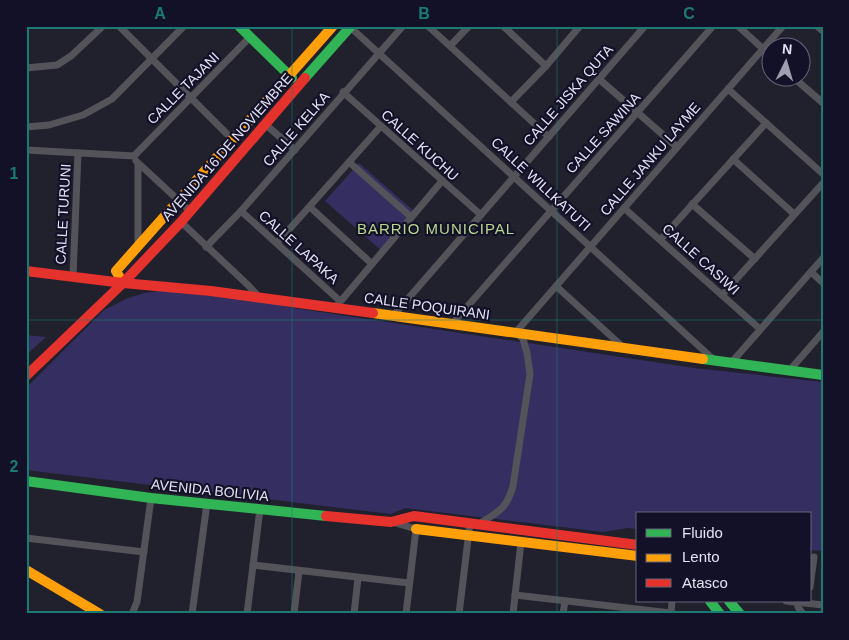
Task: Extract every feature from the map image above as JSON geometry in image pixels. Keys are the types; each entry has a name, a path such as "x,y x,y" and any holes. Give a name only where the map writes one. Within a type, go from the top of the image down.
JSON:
{"street":[{"path":"26,68 58,65 71,56 103,26"},
{"path":"119,26 232,139"},
{"path":"26,127 49,125 83,115 112,99 184,26"},
{"path":"239,26 299,85"},
{"name":"AVENIDA 16 DE NOVIEMBRE","path":"123,283 116,271 333,26"},
{"name":"AVENIDA 16 DE NOVIEMBRE","path":"26,376 123,283 181,222 350,26"},
{"name":"CALLE WILLKATUTI","path":"350,26 716,361"},
{"name":"CALLE KELKA","path":"206,247 241,211 403,26"},
{"path":"428,26 549,137"},
{"path":"450,46 469,26"},
{"path":"502,26 546,66"},
{"path":"511,102 546,66 580,26"},
{"name":"CALLE JISKA QUTA","path":"393,316 645,26"},
{"name":"CALLE SAWINA","path":"452,324 713,26"},
{"path":"738,26 762,48"},
{"name":"CALLE JANKU LAYME","path":"773,38 783,26"},
{"path":"817,26 823,32"},
{"name":"CALLE TAJANI","path":"134,156 250,37"},
{"name":"CALLE JANKU LAYME","path":"516,332 762,50"},
{"path":"599,79 677,147"},
{"path":"806,88 823,103"},
{"path":"728,89 823,174"},
{"name":"CALLE KUCHU","path":"344,92 481,215"},
{"path":"661,240 766,123"},
{"path":"265,124 295,150"},
{"path":"278,243 381,126"},
{"path":"26,150 134,156 138,164 190,211"},
{"name":"CALLE TURUNI","path":"73,277 78,153"},
{"path":"733,159 794,214"},
{"path":"349,162 412,217"},
{"path":"138,164 138,247"},
{"path":"338,305 442,181"},
{"path":"722,295 823,183"},
{"path":"692,204 755,259"},
{"path":"310,207 372,264"},
{"name":"CALLE CASIWI","path":"624,208 760,329"},
{"name":"CALLE LAPAKA","path":"241,211 278,243 338,305"},
{"path":"181,222 250,286 259,297"},
{"path":"731,363 823,258"},
{"name":"CALLE POQUIRANI","path":"26,271 338,305 393,316 823,375"},
{"path":"811,272 823,283"},
{"path":"556,286 624,348"},
{"path":"459,614 468,535 474,524 499,511 508,501 513,486 530,374 523,339 516,332"},
{"path":"788,371 823,332"},
{"name":"AVENIDA BOLIVIA","path":"26,481 151,498 391,522 416,529 636,556"},
{"path":"132,614 136,602 151,498"},
{"path":"192,614 207,503"},
{"path":"247,614 260,508"},
{"name":"AVENIDA BOLIVIA","path":"391,522 414,516 636,545"},
{"path":"406,614 416,529"},
{"path":"26,538 144,552"},
{"path":"513,614 521,542"},
{"path":"812,557 823,558"},
{"path":"253,565 409,583"},
{"path":"294,614 299,571"},
{"path":"27,572 86,610 100,614"},
{"path":"354,614 358,578"},
{"path":"515,595 623,611 671,614"},
{"path":"563,614 565,601"},
{"path":"711,602 720,614"},
{"path":"730,602 740,614"},
{"path":"803,614 797,602 823,605"}],"shaded area":[{"path":"359,163 416,213 382,251 325,201"},
{"path":"165,290 247,299 294,308 694,368 823,382 823,551 812,550 812,512 636,512 636,529 628,528 603,532 405,508 391,514 26,470 26,388 104,310 128,298"},
{"path":"26,335 46,337 26,355"}],"traffic: fast":[{"path":"239,26 292,78"},
{"path":"305,78 351,26"},
{"path":"703,359 823,375"},
{"path":"26,481 151,498 326,516"},
{"path":"711,602 720,614"},
{"path":"730,602 740,614"}],"traffic: slow":[{"path":"123,283 116,271 333,26"},
{"path":"373,313 703,359"},
{"path":"416,529 636,556"},
{"path":"26,570 100,614"}],"traffic: jam":[{"path":"26,376 123,283 181,222 305,78"},
{"path":"26,271 123,283 211,291 373,313"},
{"path":"326,516 391,522 414,516 636,545"}],"district":[{"name":"BARRIO MUNICIPAL","path":"436,228"}]}
